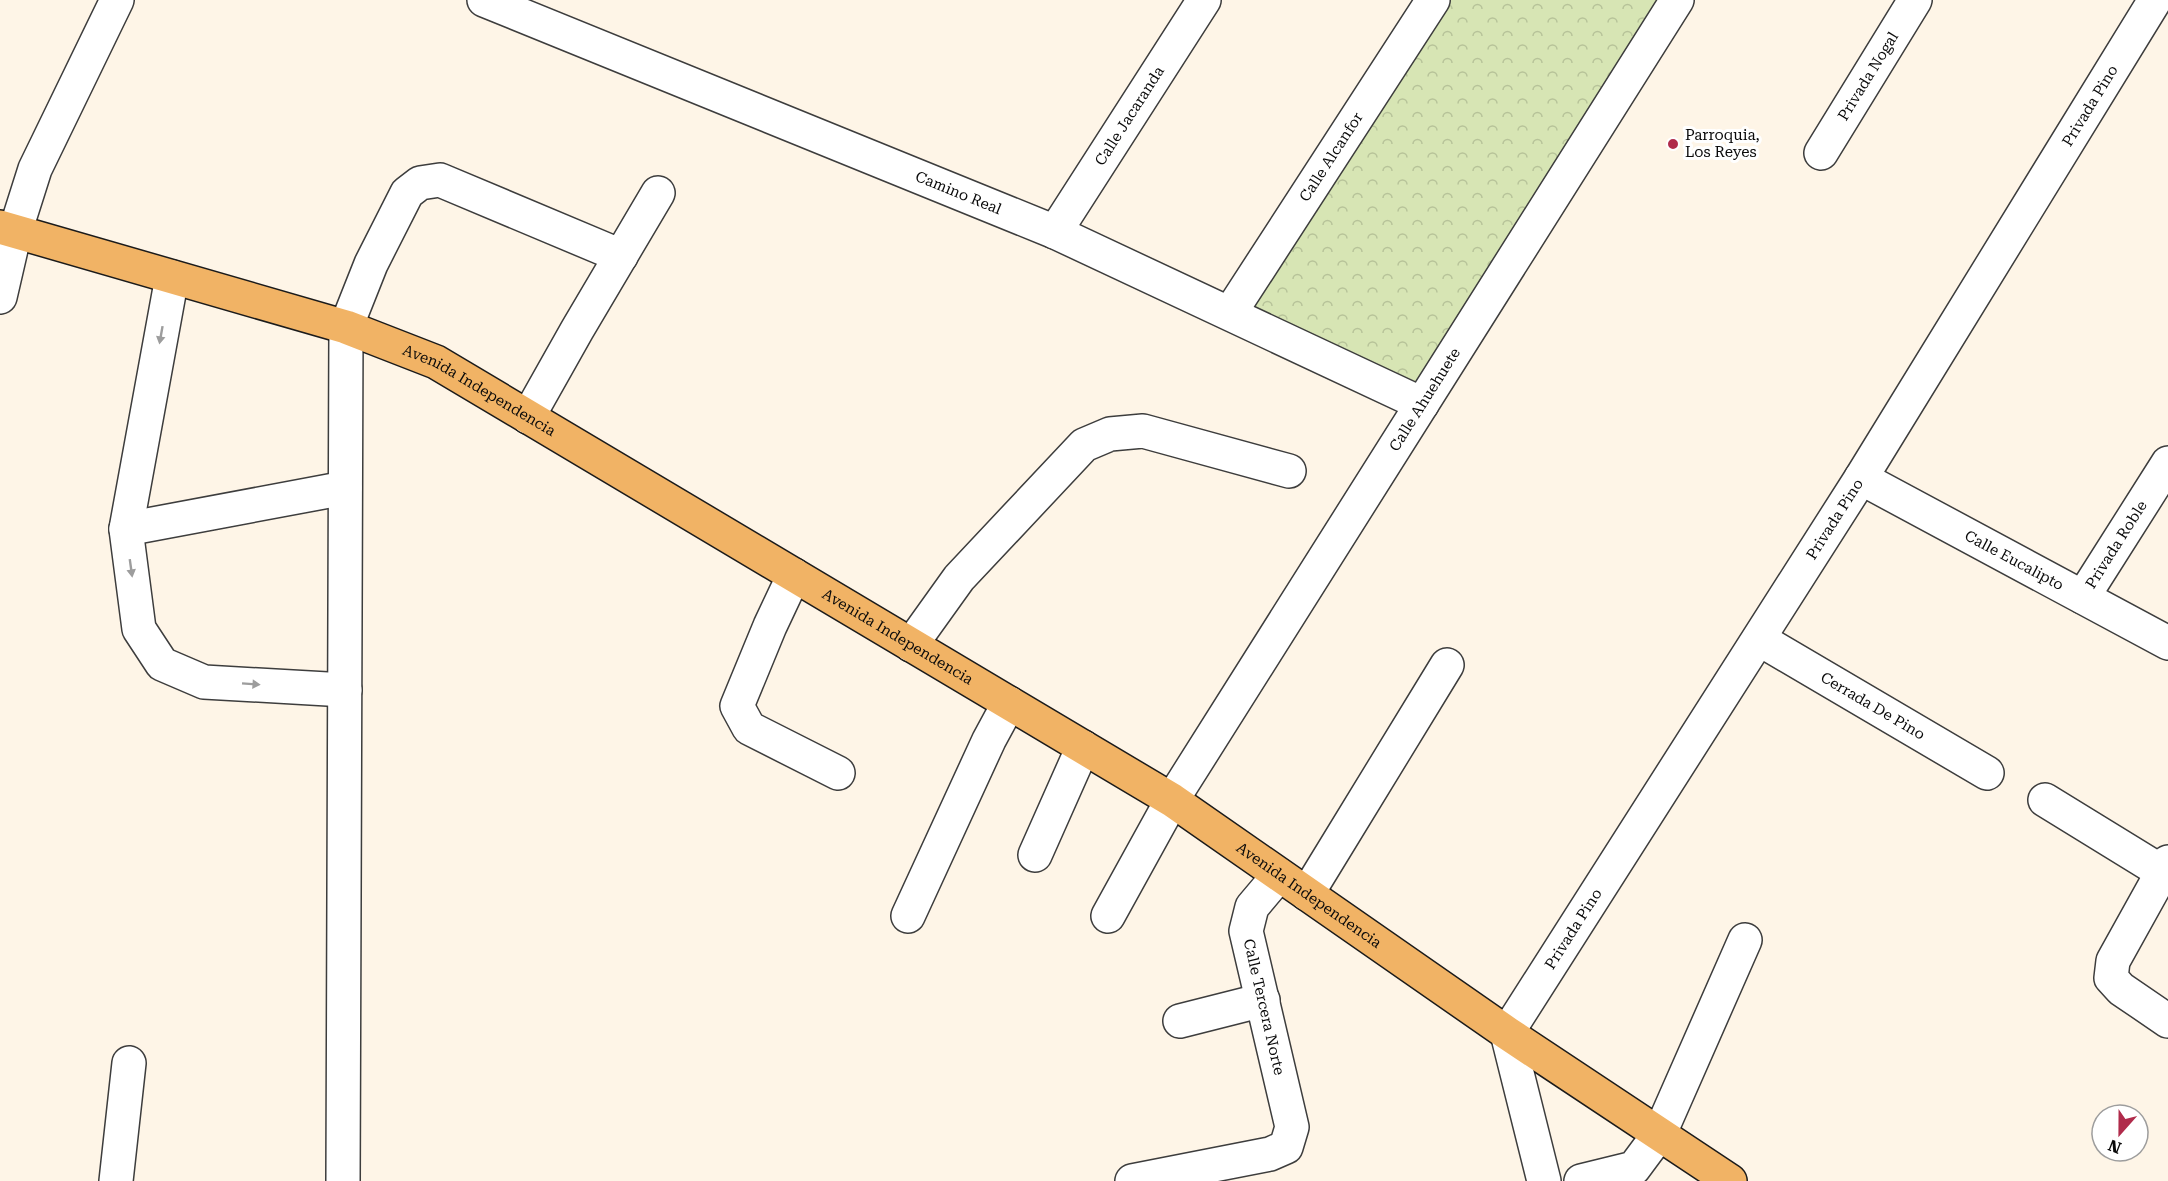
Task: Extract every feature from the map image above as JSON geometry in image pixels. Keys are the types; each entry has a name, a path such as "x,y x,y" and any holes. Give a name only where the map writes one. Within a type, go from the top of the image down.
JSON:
{"main road":[{"name":"Avenida Independencia","path":"8,229 346,327 436,362 1172,800 1507,1033 1730,1181"}],"street":[{"path":"0,297 8,229 117,0"},
{"name":"Camino Real","path":"484,0 1055,232 1422,404"},
{"name":"Calle Jacaranda","path":"1055,232 1204,0"},
{"name":"Calle Alcanfor","path":"1230,313 1433,0"},
{"name":"Calle Ahuehuete","path":"1108,916 1172,800 1677,0"},
{"name":"Privada Nogal","path":"1821,153 1916,0"},
{"name":"Privada Pino","path":"1507,1033 1861,478 2155,0"},
{"path":"343,1181 346,327 371,264 407,194 420,183 440,180 621,256"},
{"path":"528,417 658,194"},
{"path":"172,278 126,529 139,629 162,664 204,682 345,690"},
{"path":"911,645 958,578 1084,445 1110,434 1143,431 1289,471"},
{"name":"Privada Roble","path":"2083,597 2168,463"},
{"name":"Calle Eucalipto","path":"1861,478 2168,643"},
{"path":"126,529 345,488"},
{"path":"794,575 737,706 749,728 838,773"},
{"name":"Cerrada De Pino","path":"1759,639 1987,773"},
{"path":"1307,894 1447,665"},
{"path":"908,915 989,740 1009,703"},
{"path":"1035,855 1083,747"},
{"path":"2045,800 2165,867 2114,961 2111,978 2121,989 2168,1021"},
{"name":"Calle Tercera Norte","path":"1132,1181 1270,1154 1286,1147 1292,1127 1246,931 1252,907 1279,875"},
{"path":"1581,1181 1636,1175 1660,1133 1744,940"},
{"path":"1179,1021 1263,1000"},
{"path":"1507,1033 1544,1181"},
{"path":"116,1181 129,1063"}],"green space":[{"path":"1447,0 1657,0 1428,387 1239,307"}],"place":[{"name":"Parroquia, Los Reyes","path":"1673,144"}]}
